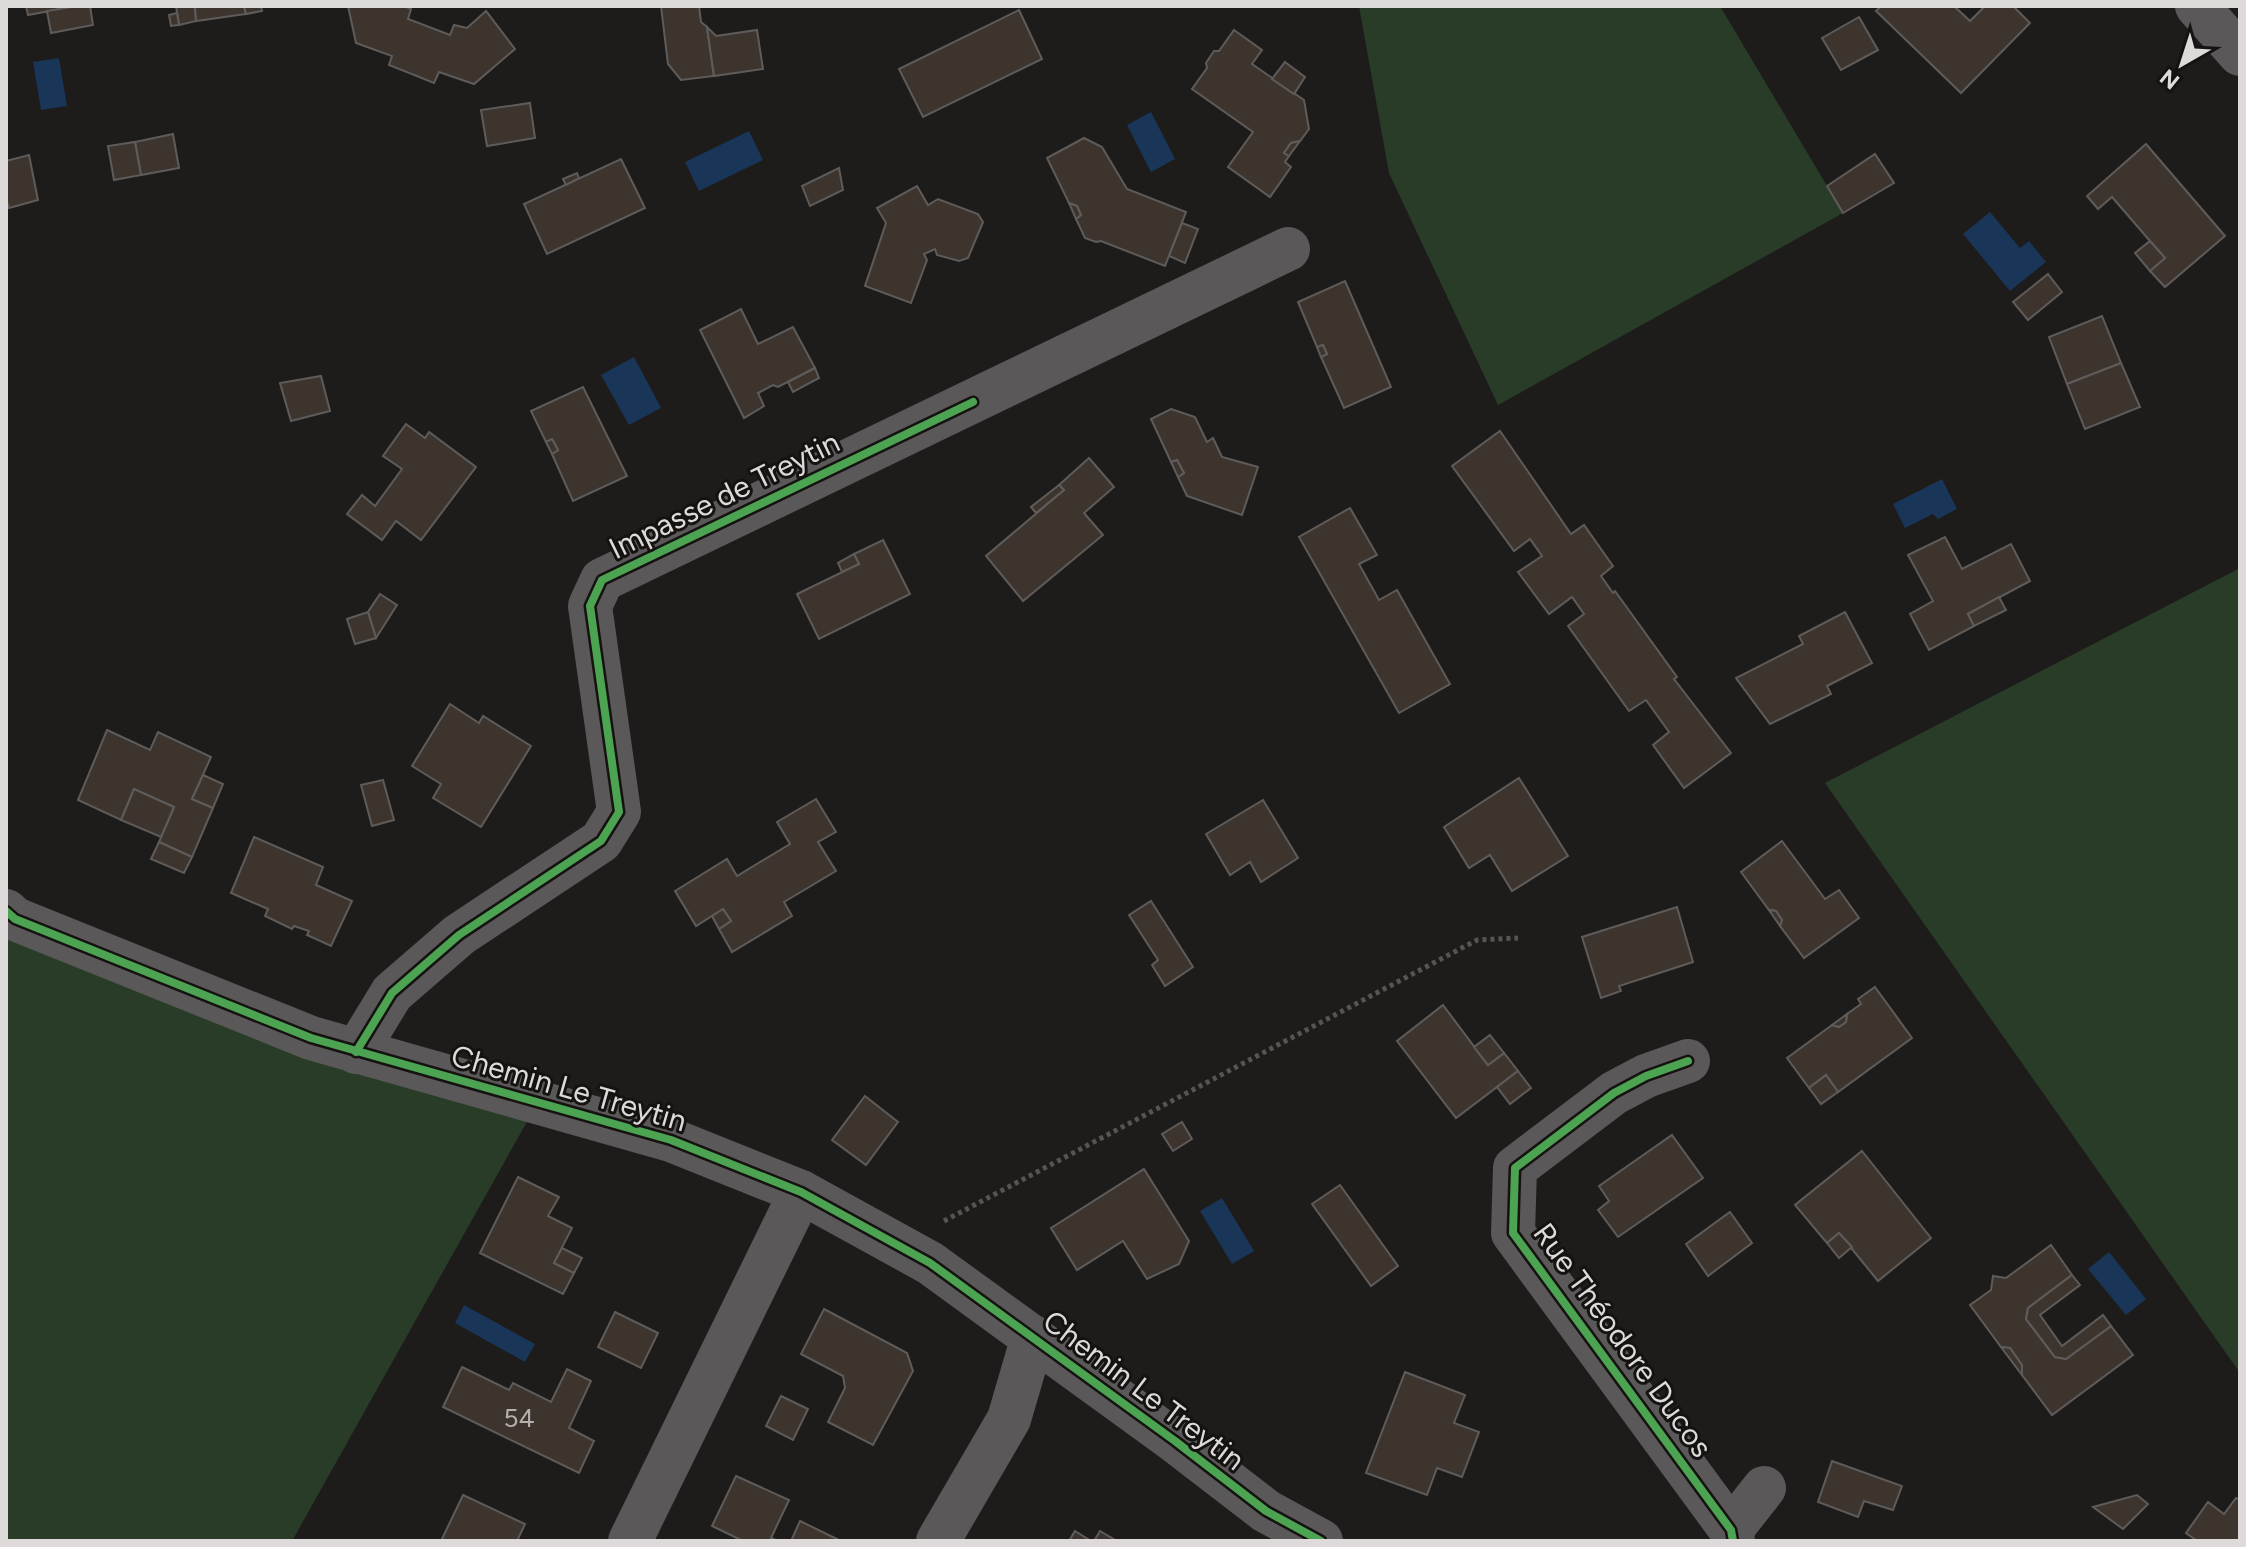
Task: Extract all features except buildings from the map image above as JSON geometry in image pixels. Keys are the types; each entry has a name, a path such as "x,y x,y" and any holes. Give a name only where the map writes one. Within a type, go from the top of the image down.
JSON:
{"street":[{"path":"2197,6 2240,54"},
{"name":"Impasse de Treytin","path":"356,1052 392,993 459,935 601,841 619,812 590,606 602,580 1288,249"},
{"name":"Chemin Le Treytin","path":"6,911 15,919 281,1026 356,1052 671,1140 801,1192 930,1263 1266,1511 1321,1541"},
{"name":"Rue Théodore Ducos","path":"1688,1061 1646,1076 1614,1093 1515,1168 1513,1233 1732,1536"},
{"path":"630,1541 801,1192"},
{"path":"938,1541 1009,1419 1033,1337"},
{"path":"1732,1536 1764,1488"}],"path":[{"path":"930,1263 931,1228 1477,940 1518,938"}],"green space":[{"path":"1359,6 1720,6 1843,213 1498,405 1389,173"},
{"path":"2240,568 2240,1373 1825,783"},
{"path":"6,911 538,1102 292,1541 6,1541"}],"water":[{"path":"59,58 67,106 41,110 33,62"},
{"path":"1151,112 1175,159 1151,172 1127,125"},
{"path":"749,131 763,160 699,191 685,162"},
{"path":"1990,212 2020,248 2029,241 2046,262 2010,291 1963,234"},
{"path":"634,357 661,408 629,425 601,375"},
{"path":"1942,479 1957,509 1938,519 1933,514 1905,528 1893,504"},
{"path":"1222,1198 1254,1251 1232,1264 1200,1211"},
{"path":"2109,1252 2146,1299 2126,1315 2088,1269"},
{"path":"464,1305 535,1344 525,1362 455,1323"}],"cycle path":[{"path":"356,1052 392,993 459,935 601,841 619,812 590,606 602,580 973,402"},
{"path":"6,911 15,919 311,1038 671,1140 801,1192 930,1263 1266,1511 1321,1541"},
{"path":"1688,1061 1646,1076 1614,1093 1515,1168 1513,1233 1731,1530 1733,1541"}]}
